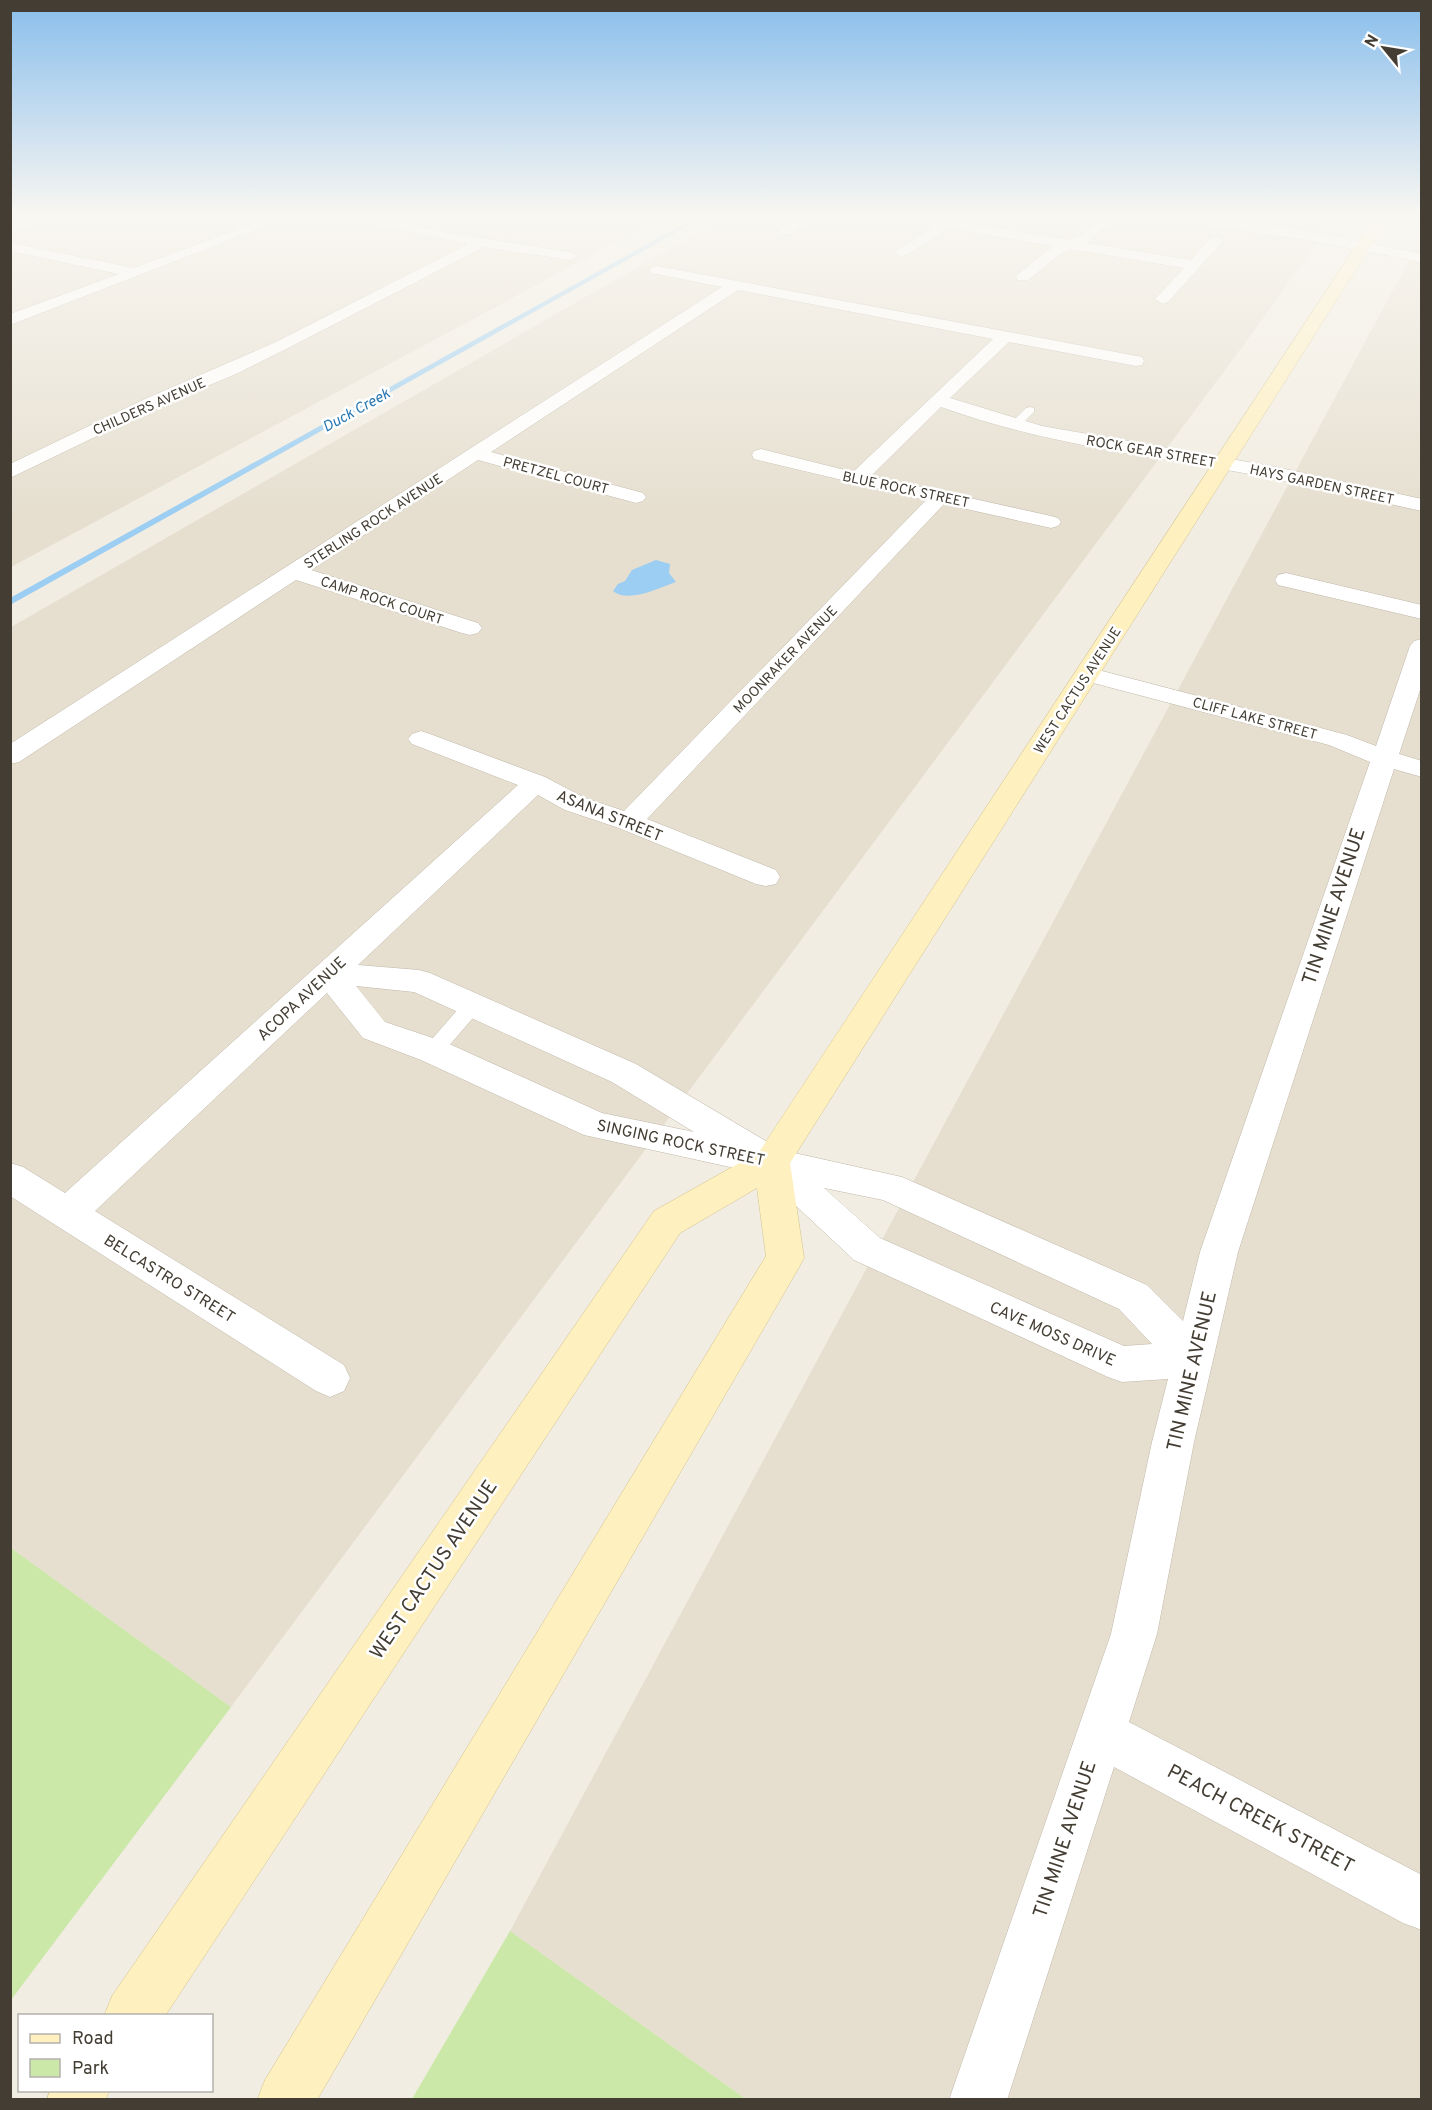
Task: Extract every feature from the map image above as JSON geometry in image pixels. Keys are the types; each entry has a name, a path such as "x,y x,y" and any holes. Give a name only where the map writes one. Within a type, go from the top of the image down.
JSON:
{"main road":[{"name":"WEST CACTUS AVENUE","path":"133,2014 667,1222 772,1162 1319,315"},
{"path":"285,2100 785,1258 772,1162"}],"street":[{"path":"10,321 25,315"},
{"name":"CHILDERS AVENUE","path":"10,472 151,403 230,370 340,315"},
{"name":"STERLING ROCK AVENUE","path":"10,756 688,315"},
{"path":"893,315 1136,362"},
{"path":"857,479 1005,337"},
{"path":"938,400 999,404 1052,415"},
{"name":"ROCK GEAR STREET","path":"938,400 982,417 1015,425 1143,452 1222,463"},
{"name":"ROCK GEAR STREET","path":"1085,422 1152,437 1222,463"},
{"name":"PRETZEL COURT","path":"476,454 636,497"},
{"name":"BLUE ROCK STREET","path":"760,455 1052,522"},
{"name":"HAYS GARDEN STREET","path":"1222,463 1422,505"},
{"name":"MOONRAKER AVENUE","path":"629,822 941,496"},
{"name":"CAMP ROCK COURT","path":"295,572 470,628"},
{"path":"1286,580 1422,612"},
{"name":"TIN MINE AVENUE","path":"978,2100 1134,1634 1173,1442 1219,1252 1382,758 1422,646"},
{"name":"CLIFF LAKE STREET","path":"1087,674 1338,740 1382,758 1422,769"},
{"name":"ASANA STREET","path":"421,738 536,783 575,804 629,822 766,878"},
{"name":"ACOPA AVENUE","path":"67,1214 536,783"},
{"name":"SINGING ROCK STREET","path":"328,973 418,981 624,1073 772,1162"},
{"name":"SINGING ROCK STREET","path":"328,973 374,1030 433,1051 596,1125 772,1162"},
{"path":"772,1162 889,1187 1133,1298 1193,1359"},
{"name":"CAVE MOSS DRIVE","path":"772,1162 867,1250 1122,1364 1193,1359"},
{"name":"BELCASTRO STREET","path":"10,1177 330,1378"},
{"name":"PEACH CREEK STREET","path":"1100,1733 1422,1904"}],"lane":[{"path":"1015,425 1030,410"},
{"path":"433,1051 472,1006"}],"shaded area":[{"path":"11,315 480,315 11,567"},
{"path":"554,315 1265,315 231,1707 11,1548 11,627"},
{"path":"1379,315 1421,315 1421,2099 746,2099 510,1931"}],"green space":[{"path":"11,1548 231,1707 11,2000"},
{"path":"510,1931 746,2099 412,2099"}],"water":[{"path":"656,560 670,564 669,573 676,582 636,595 620,595 613,591 618,584 625,581 632,570"}],"waterway":[{"name":"Duck Creek","path":"10,602 524,315"}]}
